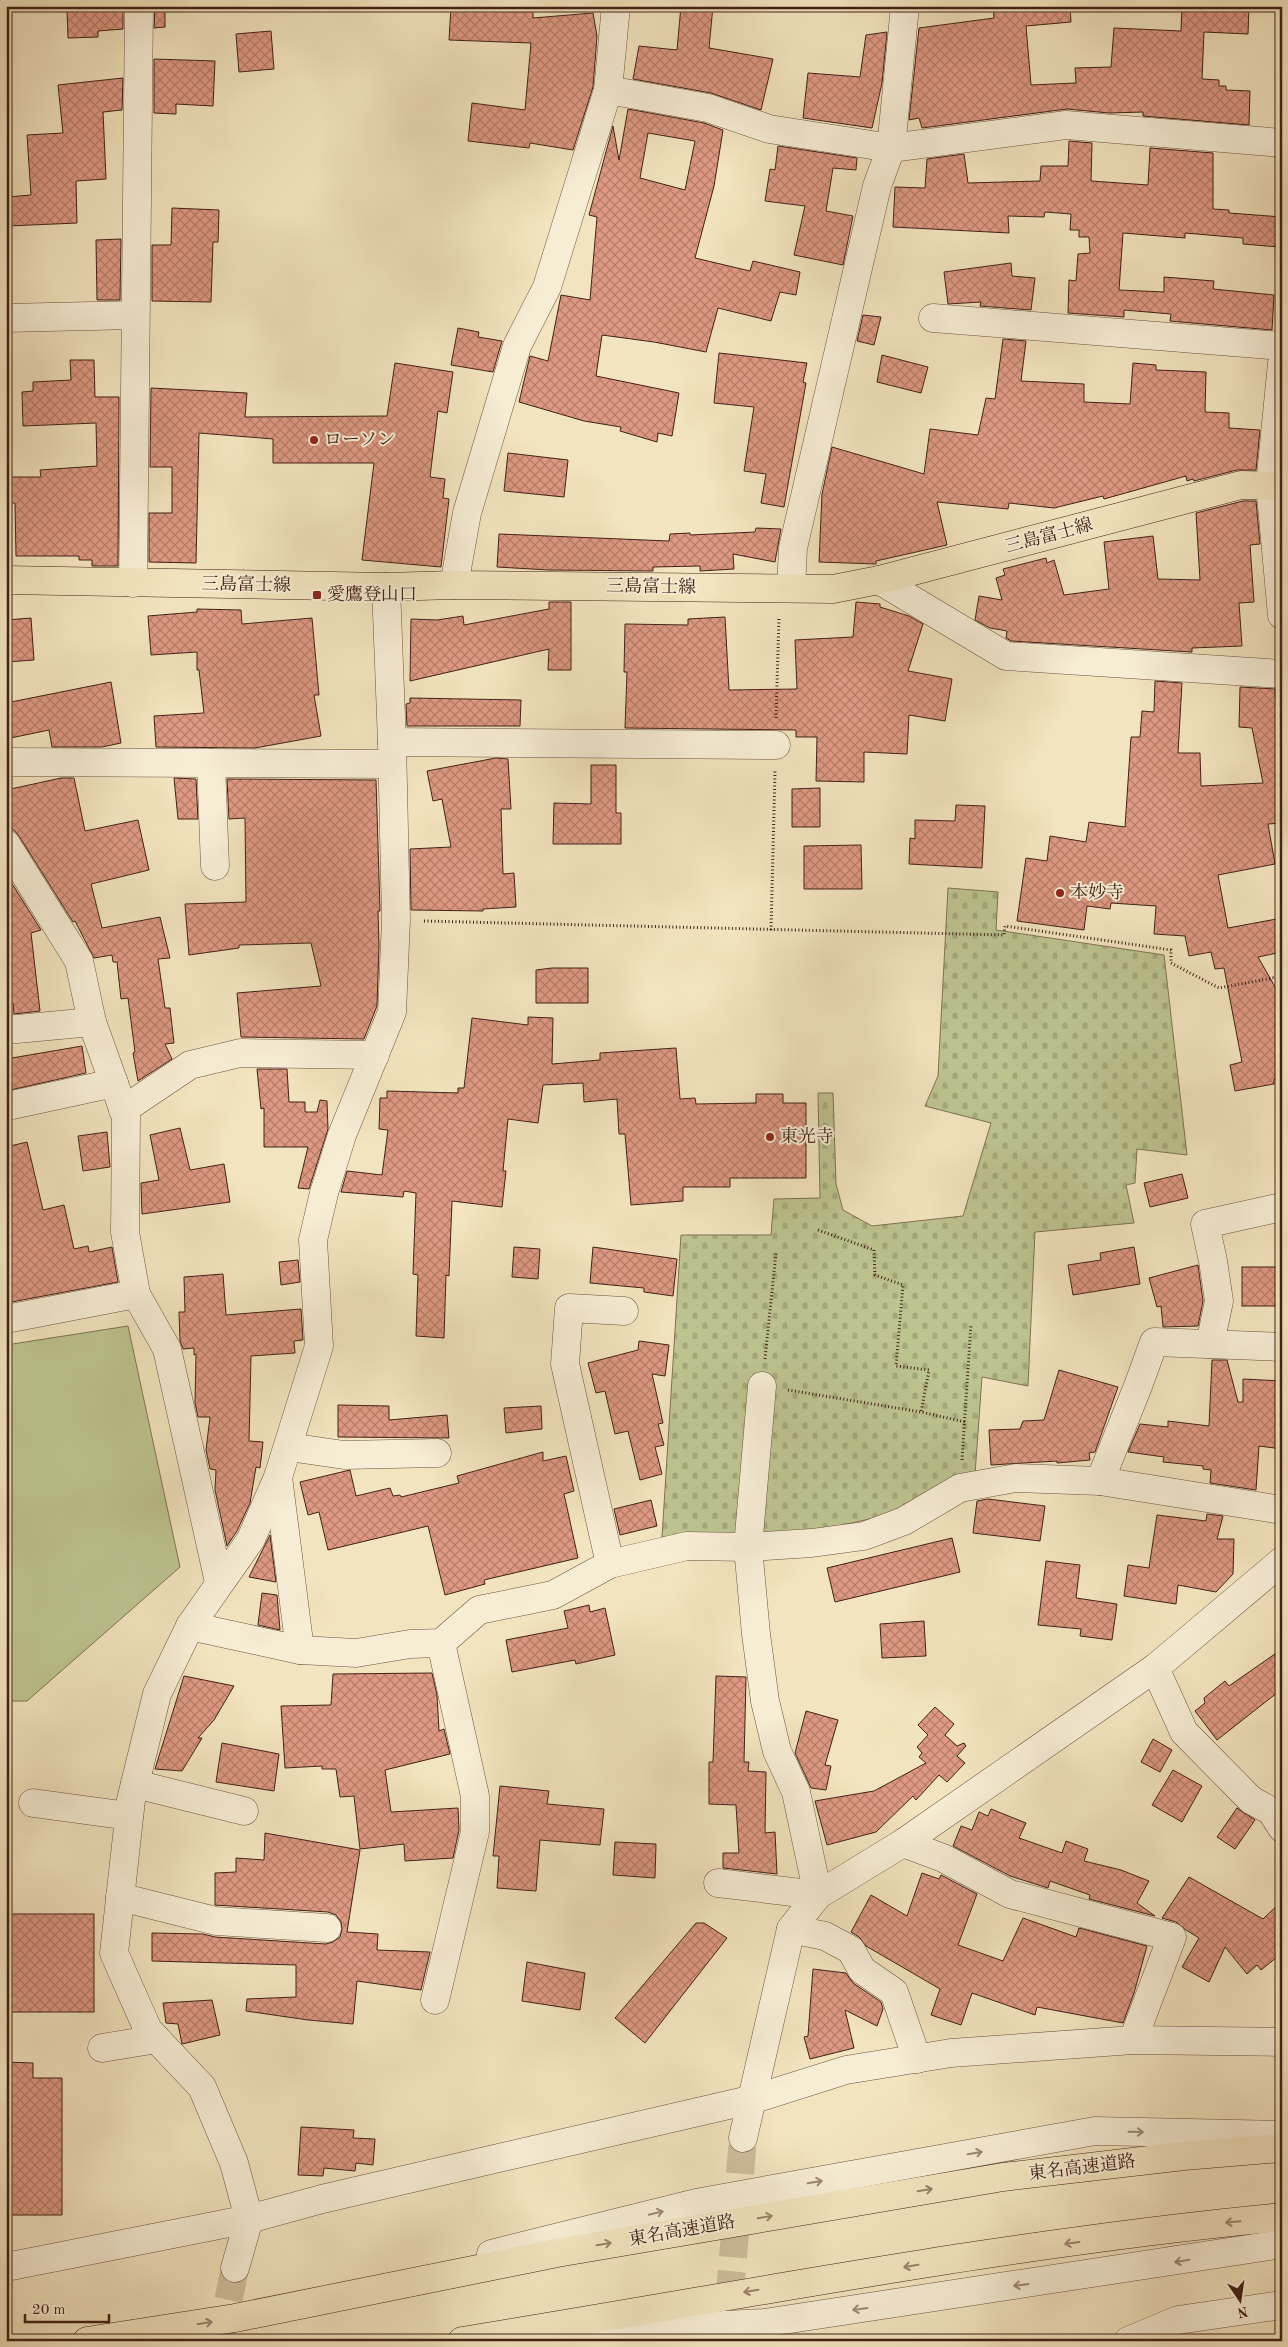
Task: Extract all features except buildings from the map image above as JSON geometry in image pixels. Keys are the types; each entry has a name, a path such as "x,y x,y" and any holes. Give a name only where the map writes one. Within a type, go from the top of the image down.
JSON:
{"main road":[{"name":"三島富士線","path":"6,580 386,587 454,585 833,589 879,580 1241,485 1276,485"},
{"name":"東名高速道路","path":"87,2341 235,2318 557,2253 1003,2177 1184,2156 1282,2148"},
{"path":"474,2339 933,2262 1212,2224 1282,2217"}],"street":[{"path":"133,583 139,6"},
{"path":"454,585 466,513 517,346 547,287 608,90 616,6"},
{"path":"791,588 793,548 878,186 890,148 905,6"},
{"path":"608,90 708,108 769,129 890,148 1066,125 1282,143"},
{"path":"6,318 135,315"},
{"path":"933,318 1282,346"},
{"path":"1282,363 1276,485 1282,615"},
{"path":"879,580 1006,656 1282,674"},
{"path":"235,2268 250,2219 234,2164 202,2087 148,2030 114,1953 129,1816 157,1694 190,1626 250,1539 278,1478 319,1346 313,1240 324,1193 342,1135 392,1012 396,920 386,587"},
{"path":"6,762 211,763 392,753 776,745"},
{"path":"211,763 215,866"},
{"path":"6,844 79,961 92,1022 126,1117 125,1232 136,1294 167,1349 219,1582"},
{"path":"6,1030 92,1022"},
{"path":"123,1110 190,1065 240,1053 375,1055"},
{"path":"12,1105 114,1083"},
{"path":"1210,1344 1219,1301 1205,1224 1282,1207"},
{"path":"6,1319 136,1294"},
{"path":"610,1564 565,1364 569,1308 624,1311"},
{"path":"1100,1481 1154,1342 1282,1347"},
{"path":"762,1386 748,1547 756,1634 765,1701 777,1751 796,1792 818,1895"},
{"path":"288,1447 344,1455 437,1453"},
{"path":"278,1478 300,1650"},
{"path":"190,1626 300,1650 356,1653 410,1644 441,1643 479,1610 553,1595 610,1564 687,1546 748,1547 812,1543 864,1536 904,1521 960,1488 1016,1478 1100,1481 1282,1510"},
{"path":"743,2138 754,2099 792,1929 818,1895 903,1843 1155,1668 1282,1561"},
{"path":"435,2000 475,1823 475,1796 441,1643"},
{"path":"1155,1668 1184,1732 1252,1800 1271,1811 1282,1828"},
{"path":"135,1784 244,1811"},
{"path":"33,1804 129,1816"},
{"path":"903,1843 944,1858 1010,1894 1172,1937 1133,2040"},
{"path":"718,1883 818,1895"},
{"path":"120,1898 216,1921 327,1928"},
{"path":"792,1929 825,1936 851,1950 862,1970 894,1992 917,2059"},
{"path":"102,2048 157,2039"},
{"path":"6,2267 250,2219 322,2199 754,2099 846,2070 952,2053 1133,2040 1282,2042"},
{"path":"235,2318 696,2203 1096,2131 1282,2135"},
{"path":"474,2339 764,2323 1282,2244"},
{"path":"1128,2341 1178,2320 1282,2305"}],"path":[{"path":"396,920 1004,934 1005,926 1170,950 1171,963 1219,988 1273,978 1282,981"},
{"path":"818,1230 874,1250 875,1275 903,1285 896,1366 929,1370 921,1412"},
{"path":"776,1253 762,1386 921,1412 965,1422"},
{"path":"960,1488 971,1324"}],"green space":[{"path":"948,888 998,892 996,930 1164,955 1187,1155 1137,1149 1135,1183 1126,1185 1134,1223 1035,1232 1028,1386 982,1377 975,1474 900,1512 825,1529 748,1537 662,1537 681,1235 771,1235 774,1199 820,1198 818,1093 833,1093 836,1184 843,1210 872,1226 963,1216 991,1123 925,1106 938,1076"},
{"path":"128,1326 180,1567 27,1701 6,1701 6,1345"}],"tunnel":[{"path":"726,2341 743,2138"},
{"path":"220,2341 235,2268"}],"place":[{"name":"ローソン","path":"314,440"},
{"name":"愛鷹登山口","path":"317,595"},
{"name":"本妙寺","path":"1060,893"},
{"name":"東光寺","path":"770,1137"}]}
